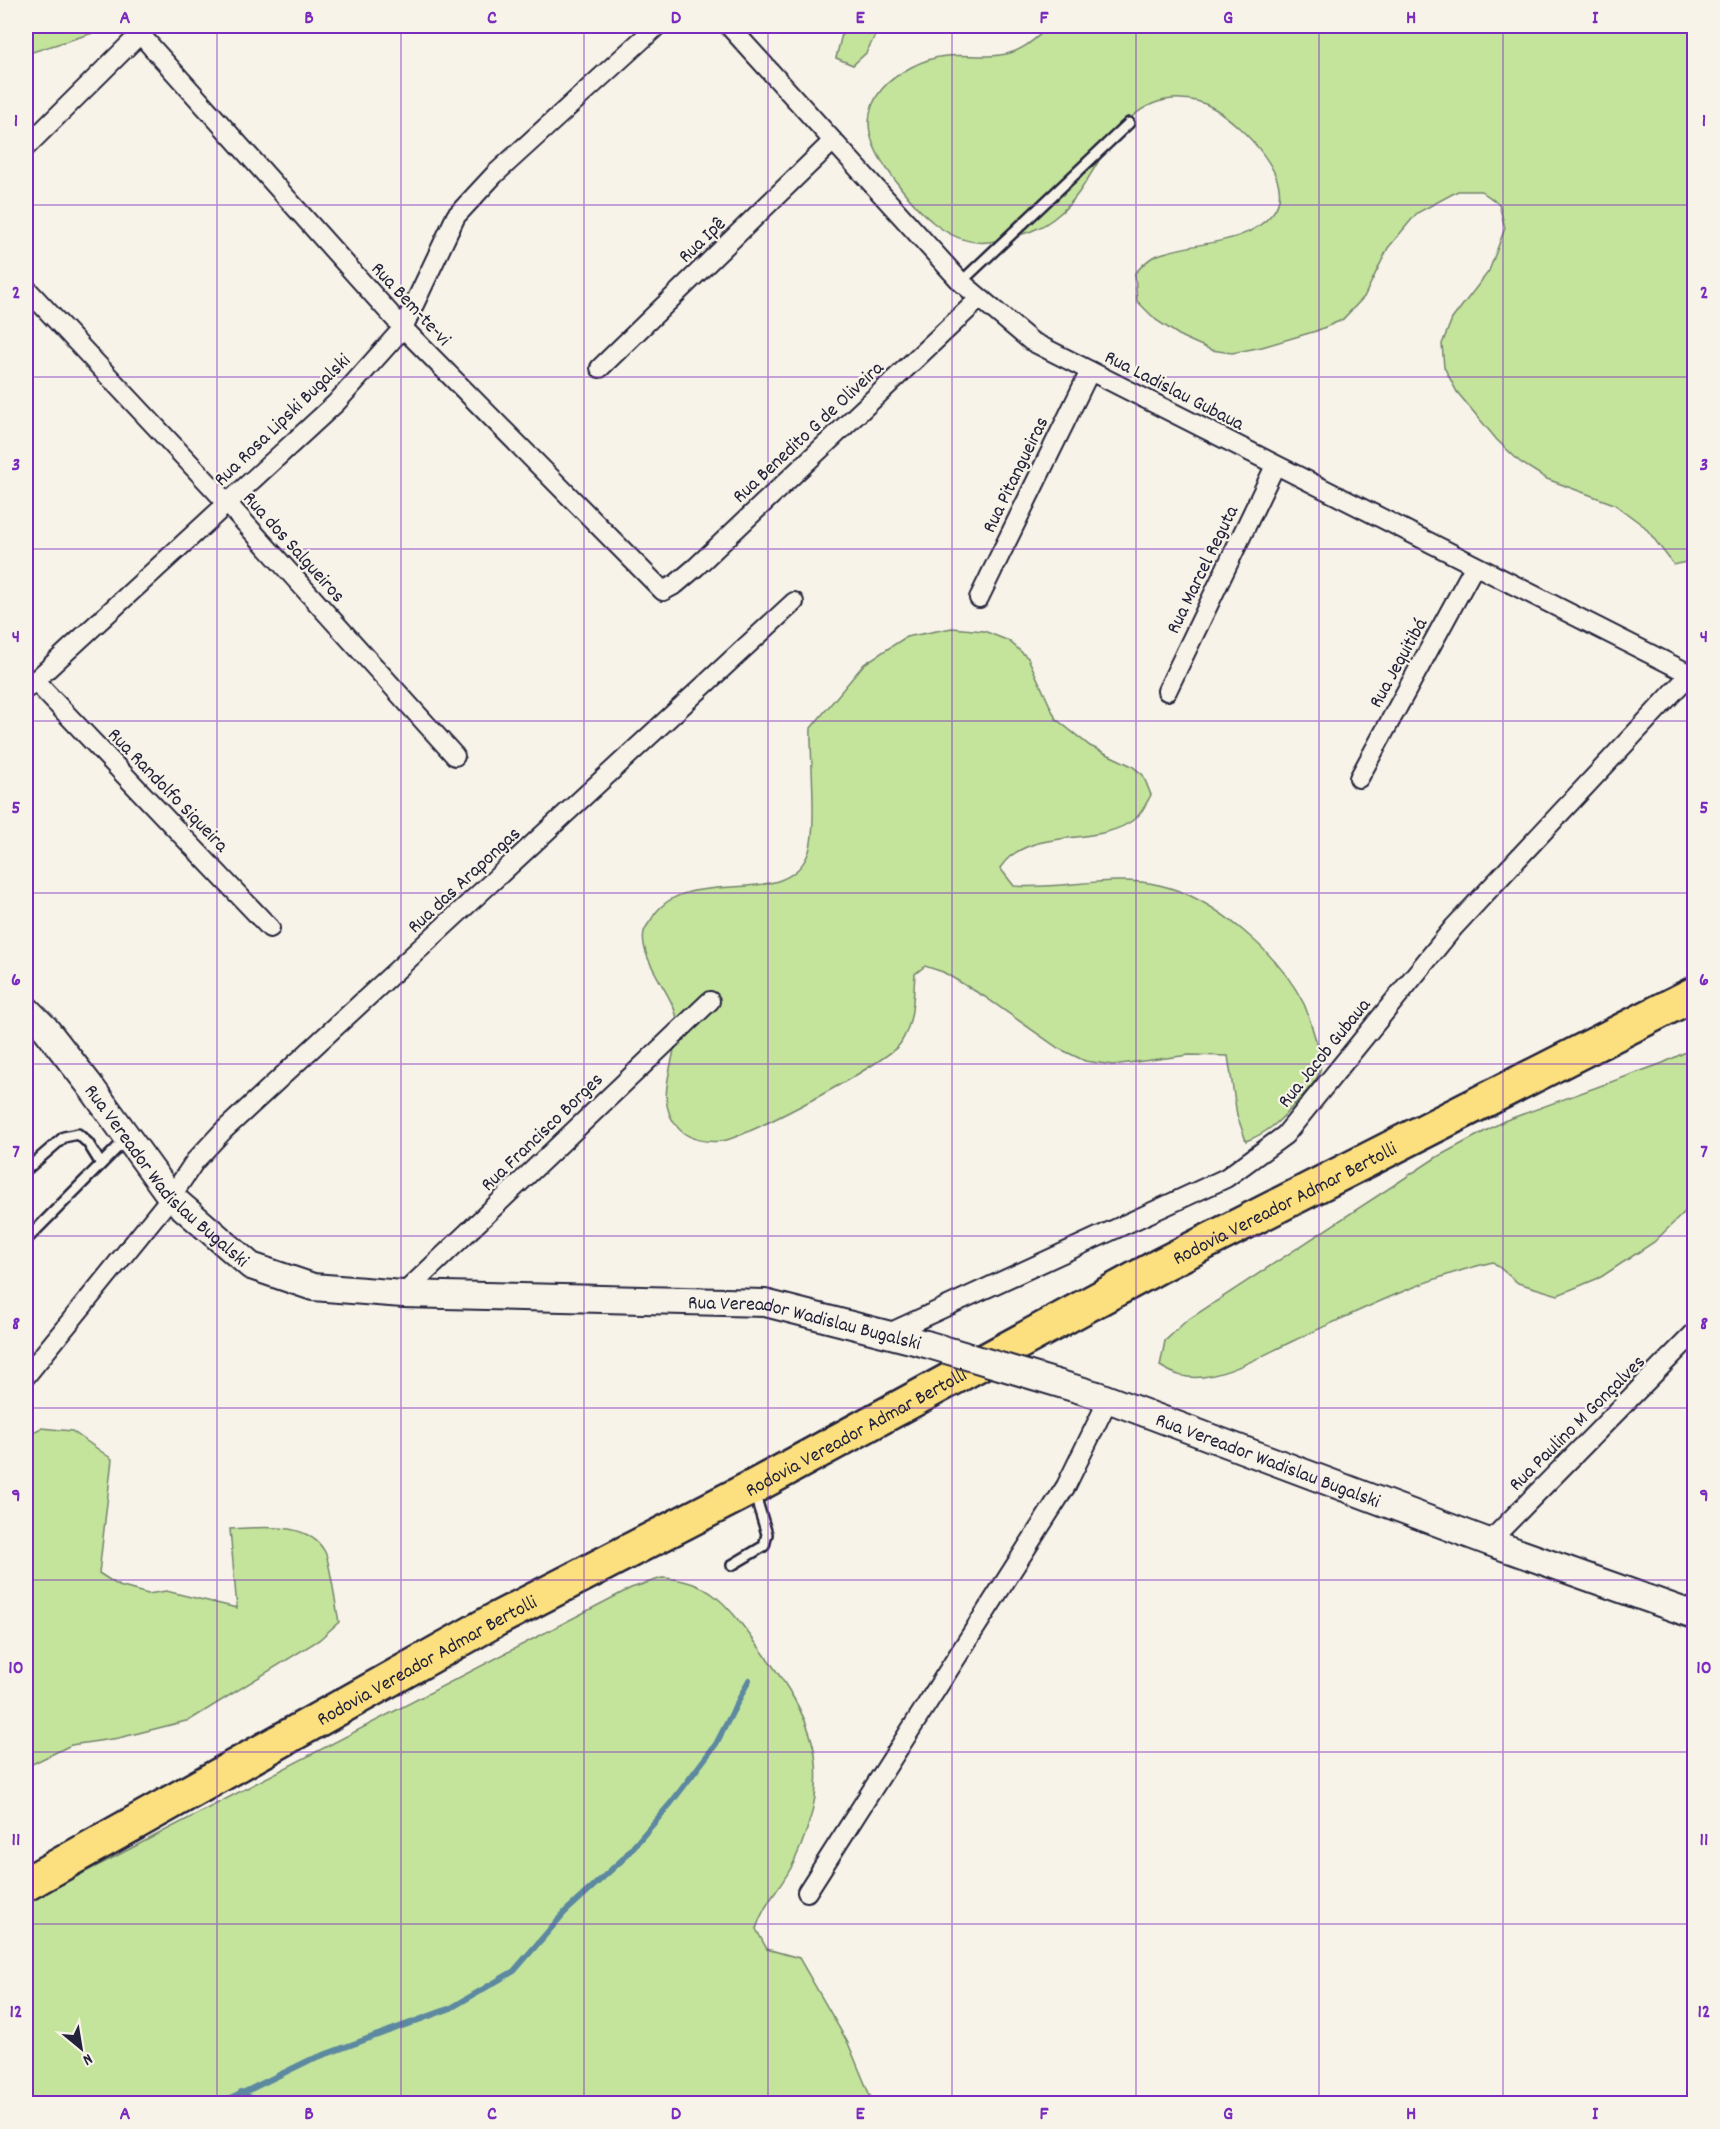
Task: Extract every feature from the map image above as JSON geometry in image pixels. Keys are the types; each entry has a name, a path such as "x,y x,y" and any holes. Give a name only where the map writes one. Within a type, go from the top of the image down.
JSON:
{"highway":[{"name":"Rodovia Vereador Admar Bertolli","path":"26,1884 497,1619 753,1487 1159,1266 1695,994"}],"main road":[{"name":"Rua Vereador Wadislau Bugalski","path":"26,1009 52,1037 171,1197 251,1266 313,1287 403,1294 765,1302 889,1333 1103,1397 1489,1542 1695,1615"}],"street":[{"name":"Rua Rosa Lipski Bugalski","path":"30,685 336,403 403,328 456,216 495,174 657,26"},
{"name":"Rua Ladislau Gubaua","path":"729,26 961,282 1031,341 1474,567 1692,672"},
{"name":"Rua Bem-te-vi","path":"144,30 403,328 663,591"},
{"path":"26,147 144,30"},
{"name":"Rua Ipê","path":"600,368 833,141"},
{"name":"Rua dos Salgueiros","path":"26,288 227,503 455,756"},
{"name":"Rua Benedito G de Oliveira","path":"663,591 676,584 696,567 979,299"},
{"name":"Rua Pitangueiras","path":"979,598 1090,371"},
{"name":"Rua Marcel Reguta","path":"1167,691 1275,466"},
{"name":"Rua Jequitibá","path":"1359,778 1474,567"},
{"name":"Rua das Arapongas","path":"26,1376 171,1197 195,1161 224,1131 794,602"},
{"name":"Rua Jacob Gubaua","path":"889,1333 1226,1178 1285,1135 1455,927 1692,672"},
{"name":"Rua Randolfo Siqueira","path":"30,685 270,928"},
{"name":"Rua Francisco Borges","path":"403,1294 710,1001"},
{"name":"Rua Paulino M Gonçalves","path":"1489,1542 1695,1333"},
{"path":"807,1892 1066,1486 1103,1397"}],"lane":[{"path":"961,282 1129,123"},
{"path":"26,1170 64,1137 78,1134 88,1143 101,1164"},
{"path":"26,1240 127,1138"},
{"path":"732,1565 764,1546 767,1534 753,1487"}],"green space":[{"path":"26,26 115,26 26,54"},
{"path":"844,26 880,26 866,53 853,65 836,58"},
{"path":"1050,26 1694,26 1694,560 1674,565 1645,527 1614,504 1547,479 1520,462 1497,440 1457,392 1444,367 1442,344 1452,319 1489,271 1505,228 1499,204 1481,191 1458,191 1417,213 1388,248 1364,297 1342,320 1316,331 1232,353 1211,350 1182,337 1156,320 1137,301 1135,273 1150,259 1168,252 1247,233 1272,214 1279,201 1279,186 1264,155 1239,128 1205,104 1172,99 1151,105 1134,115 1119,130 1072,201 1052,220 1038,228 1000,240 981,242 964,240 948,233 933,222 907,196 874,147 869,118 875,98 895,77 920,63 946,56 1008,54 1027,45"},
{"path":"952,628 984,631 1009,641 1028,658 1056,719 1090,746 1132,766 1143,775 1151,795 1138,816 1120,827 1103,833 1045,841 1028,846 1012,855 1000,868 1014,886 1032,887 1123,881 1159,885 1180,892 1201,902 1243,930 1279,966 1293,985 1308,1015 1321,1064 1317,1078 1307,1091 1283,1117 1266,1131 1246,1141 1237,1115 1228,1056 1189,1055 1113,1065 1085,1061 1058,1048 985,997 943,972 925,966 915,974 913,1002 905,1036 889,1054 870,1067 785,1114 736,1137 722,1141 710,1142 688,1136 679,1129 671,1117 666,1091 677,1034 677,1020 675,1010 646,954 644,932 646,927 666,903 686,893 778,881 796,871 808,854 813,829 811,728 864,664 906,637"},
{"path":"1694,1048 1694,1203 1654,1242 1601,1277 1558,1295 1518,1283 1493,1262 1416,1286 1226,1372 1203,1377 1186,1377 1160,1366 1165,1341 1186,1321 1437,1157 1504,1121 1663,1063"},
{"path":"41,1428 72,1431 112,1459 99,1573 119,1586 148,1594 166,1591 237,1608 230,1529 268,1527 295,1530 317,1542 325,1552 339,1622 319,1640 190,1720 119,1738 71,1745 26,1767 26,1436"},
{"path":"662,1578 693,1584 716,1597 726,1606 775,1670 805,1720 813,1745 817,1771 815,1798 794,1862 759,1919 756,1929 767,1949 799,1958 848,2043 873,2103 26,2103 26,1903 631,1588"}],"waterway":[{"path":"220,2104 310,2060 451,2008 514,1971 565,1912 623,1859 671,1803 716,1744 749,1680"},
{"path":"241,2092 261,2104"}]}
